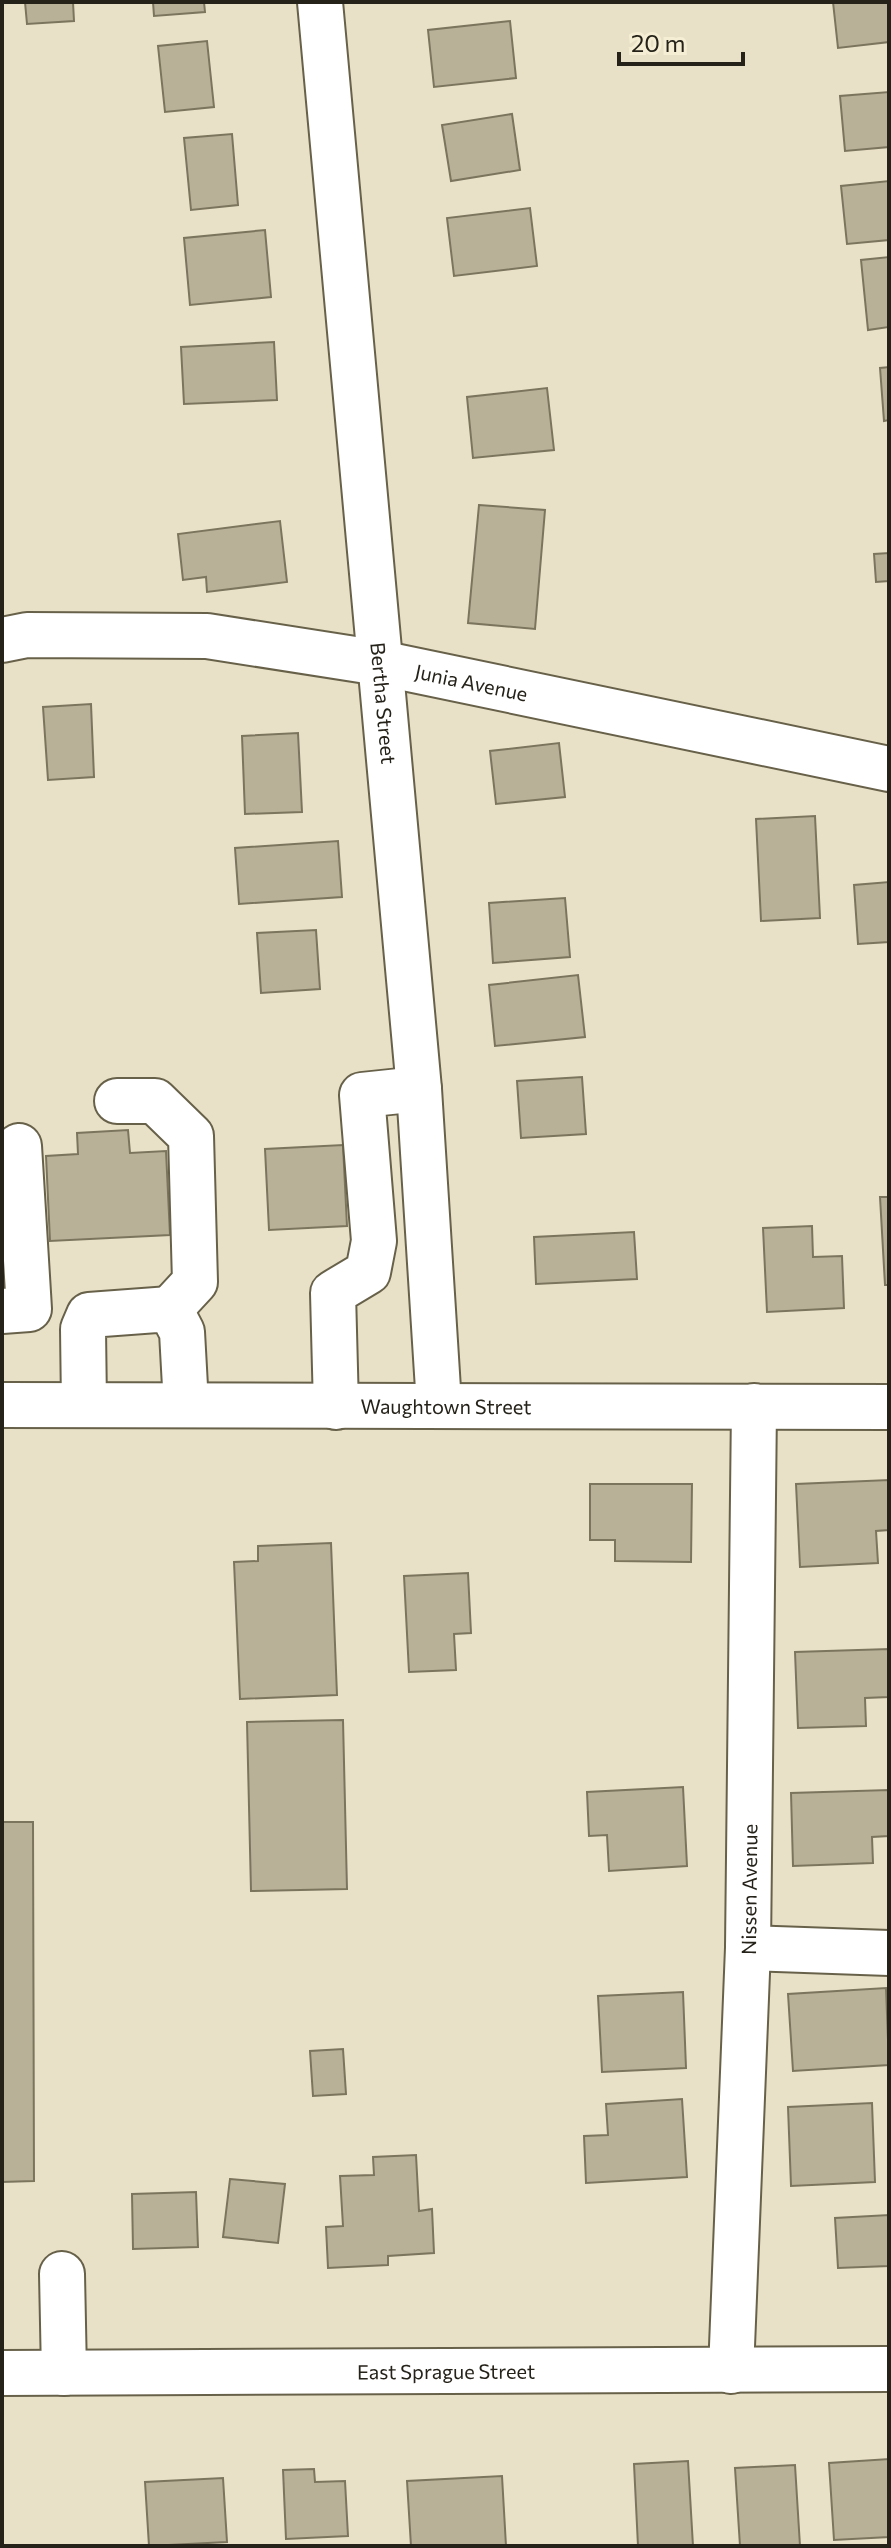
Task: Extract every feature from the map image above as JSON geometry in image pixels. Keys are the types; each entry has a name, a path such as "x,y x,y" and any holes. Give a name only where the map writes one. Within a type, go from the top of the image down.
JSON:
{"street":[{"name":"Bertha Street","path":"320,2 419,1089 431,1237 439,1405"},
{"name":"Junia Avenue","path":"2,640 27,635 207,636 380,663 889,769"},
{"path":"336,1407 333,1293 368,1272 374,1241 362,1095 419,1089"},
{"path":"84,1405 83,1329 89,1315 170,1309 195,1282 191,1136 155,1101 117,1101"},
{"path":"2,1311 29,1309 19,1146"},
{"path":"374,1241 431,1237"},
{"path":"170,1309 182,1332 186,1405"},
{"name":"Waughtown Street","path":"2,1405 889,1407"},
{"name":"Nissen Avenue","path":"731,2371 748,1948 754,1406"},
{"path":"748,1948 889,1953"},
{"path":"62,2274 64,2373"},
{"name":"East Sprague Street","path":"2,2373 889,2369"}],"building":[{"path":"25,2 73,2 74,21 27,24"},
{"path":"153,2 204,2 205,12 154,16"},
{"path":"833,2 889,2 889,42 838,48"},
{"path":"510,21 516,78 434,87 428,30"},
{"path":"207,41 214,107 165,112 158,46"},
{"path":"889,92 889,147 845,151 840,96"},
{"path":"512,114 520,170 451,181 442,125"},
{"path":"232,134 238,205 191,210 184,138"},
{"path":"889,181 889,240 847,244 841,186"},
{"path":"530,208 537,266 454,276 447,218"},
{"path":"265,230 271,297 190,305 184,238"},
{"path":"889,257 889,327 868,330 861,260"},
{"path":"274,342 277,400 184,404 181,347"},
{"path":"889,367 889,420 884,421 880,368"},
{"path":"547,388 554,450 473,458 467,397"},
{"path":"479,505 545,510 535,629 468,623"},
{"path":"280,521 287,582 207,592 206,577 183,580 178,534"},
{"path":"889,553 889,581 876,582 874,554"},
{"path":"91,704 94,777 48,780 43,707"},
{"path":"298,733 302,812 245,814 242,736"},
{"path":"559,743 565,797 496,804 490,751"},
{"path":"815,816 820,918 761,921 756,819"},
{"path":"338,841 342,897 239,904 235,848"},
{"path":"889,882 889,942 858,944 854,885"},
{"path":"565,898 570,957 493,963 489,903"},
{"path":"316,930 320,989 261,993 257,933"},
{"path":"578,975 585,1037 495,1046 489,985"},
{"path":"582,1077 586,1134 521,1138 517,1081"},
{"path":"128,1130 130,1153 166,1151 170,1235 50,1241 46,1156 78,1154 77,1133"},
{"path":"343,1145 347,1226 269,1230 265,1149"},
{"path":"880,1197 889,1197 889,1285 885,1285"},
{"path":"812,1226 813,1257 842,1256 844,1308 767,1312 763,1228"},
{"path":"634,1232 637,1279 536,1284 534,1237"},
{"path":"889,1480 889,1530 876,1531 878,1563 800,1567 796,1484"},
{"path":"590,1484 692,1484 691,1562 615,1561 615,1540 590,1540"},
{"path":"331,1543 337,1695 240,1699 234,1562 258,1561 258,1546"},
{"path":"468,1573 471,1633 454,1634 456,1670 409,1672 404,1576"},
{"path":"889,1649 889,1697 865,1698 866,1726 798,1728 795,1652"},
{"path":"343,1720 347,1889 251,1891 247,1722"},
{"path":"683,1787 687,1866 609,1871 607,1835 589,1836 587,1792"},
{"path":"889,1790 889,1836 872,1837 873,1863 793,1866 791,1793"},
{"path":"2,1822 33,1822 34,2181 2,2182"},
{"path":"886,1988 889,2065 793,2071 788,1994"},
{"path":"683,1992 686,2068 602,2072 598,1996"},
{"path":"343,2049 346,2094 313,2096 310,2051"},
{"path":"682,2099 687,2177 586,2183 584,2136 608,2135 606,2104"},
{"path":"872,2103 875,2182 791,2186 788,2107"},
{"path":"416,2155 419,2211 432,2209 434,2253 388,2256 388,2265 328,2268 326,2227 343,2226 340,2176 374,2175 373,2157"},
{"path":"230,2179 285,2184 278,2243 223,2237"},
{"path":"196,2192 198,2247 133,2249 132,2194"},
{"path":"889,2215 889,2266 838,2268 835,2218"},
{"path":"889,2459 889,2537 834,2540 829,2463"},
{"path":"688,2461 693,2546 638,2546 634,2464"},
{"path":"795,2465 800,2546 740,2546 735,2468"},
{"path":"314,2469 315,2482 345,2481 348,2536 286,2539 283,2470"},
{"path":"502,2476 506,2546 411,2546 407,2481"},
{"path":"223,2478 227,2542 149,2546 145,2482"}]}
